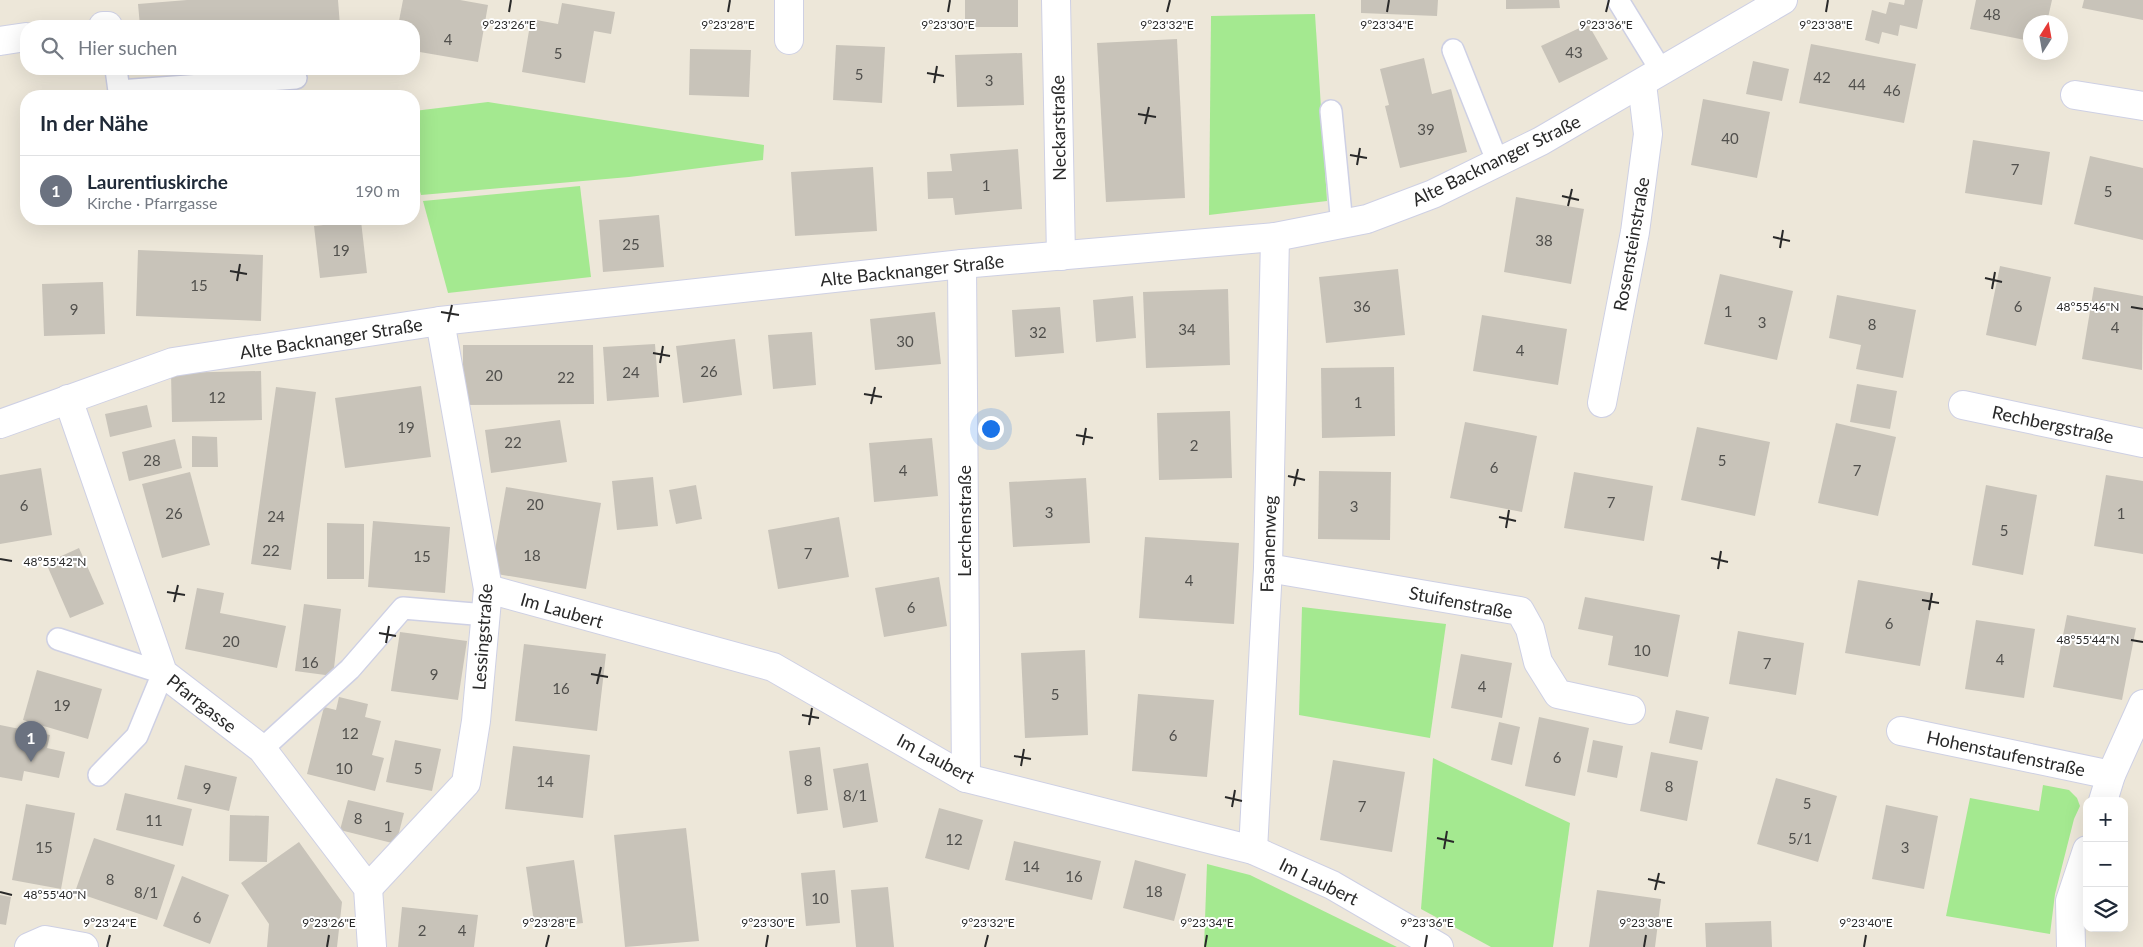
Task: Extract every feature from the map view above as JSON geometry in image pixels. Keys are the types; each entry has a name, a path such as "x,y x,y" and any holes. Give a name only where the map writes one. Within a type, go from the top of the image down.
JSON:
{"street":[{"path":"788,40 789,0"},
{"name":"Neckarstraße","path":"1056,0 1061,256"},
{"name":"Alte Backnanger Straße","path":"0,424 173,362 440,321 962,264 1275,238 1367,219 1433,194 1541,141 1783,0"},
{"path":"0,41 20,38"},
{"name":"Rosensteinstraße","path":"1602,403 1635,232 1648,134 1652,78"},
{"path":"2075,95 2143,106"},
{"name":"Fasanenweg","path":"1253,850 1268,568 1275,238"},
{"name":"Lerchenstraße","path":"962,264 966,778"},
{"name":"Lessingstraße","path":"368,888 466,783 476,721 487,602 440,321"},
{"name":"Pfarrgasse","path":"68,399 163,673 262,749 368,888"},
{"name":"Rechbergstraße","path":"1963,405 2143,443"},
{"name":"Stuifenstraße","path":"1268,568 1520,611 1530,629 1538,662 1558,694 1631,710"},
{"name":"Im Laubert","path":"487,602 773,667 966,778 1253,850 1332,885 1439,947"},
{"path":"2104,797 2111,775 2143,704"},
{"name":"Hohenstaufenstraße","path":"1901,731 2111,775"},
{"path":"2071,947 2070,900 2083,862"},
{"path":"368,888 372,947"},
{"path":"29,947 44,940 84,947"}],"lane":[{"path":"1619,2 1652,78"},
{"path":"1453,50 1498,163"},
{"path":"117,75 120,90"},
{"path":"134,90 296,78"},
{"path":"1331,111 1342,224"},
{"path":"262,749 350,669 403,608 487,602"},
{"path":"58,639 163,673 137,736 99,775"}],"green space":[{"path":"1315,14 1327,201 1209,215 1211,16"},
{"path":"488,102 764,145 763,160 629,177 421,195 420,110"},
{"path":"580,186 591,277 448,293 423,201"},
{"path":"1302,607 1446,624 1430,738 1299,715"},
{"path":"1433,758 1570,823 1553,947 1491,947 1421,909"},
{"path":"2043,785 2069,790 2077,798 2080,806 2074,819 2055,894 2050,934 1946,916 1970,798 2039,811"},
{"path":"1207,864 1250,875 1397,947 1204,947"}],"building":[{"path":"187,0 338,0 340,20 139,20 138,4"},
{"path":"403,0 460,0 488,5 478,62 420,52 420,20 399,20"},
{"path":"965,0 1018,0 1018,27 965,27"},
{"path":"1361,0 1438,0 1437,16 1361,13"},
{"path":"1506,0 1559,0 1560,8 1506,9"},
{"path":"1905,0 1923,0 1917,29 1900,25 1898,36 1882,32 1879,44 1865,40 1872,10 1886,14 1889,2 1904,5"},
{"path":"1976,0 2052,0 2049,15 2023,15 2023,40 1970,29"},
{"path":"2084,0 2143,0 2143,20 2082,8"},
{"path":"562,3 615,12 611,34 594,31 585,83 522,72 531,19 558,24"},
{"path":"1588,24 1608,59 1559,83 1541,46"},
{"path":"1177,39 1185,198 1106,202 1097,43"},
{"path":"1811,44 1916,64 1904,123 1799,103"},
{"path":"836,45 885,47 882,103 833,100"},
{"path":"690,49 751,50 749,97 689,95"},
{"path":"1022,53 1024,105 957,107 955,55"},
{"path":"1424,58 1432,94 1451,89 1467,152 1400,168 1385,106 1389,105 1380,69"},
{"path":"1753,61 1789,69 1782,101 1746,94"},
{"path":"1703,99 1770,112 1757,178 1691,165"},
{"path":"1973,140 2050,152 2042,205 1965,193"},
{"path":"1018,149 1022,209 955,215 953,198 928,199 927,172 952,171 950,154"},
{"path":"2090,156 2143,168 2143,240 2074,224"},
{"path":"873,167 877,231 795,236 791,172"},
{"path":"1516,197 1584,209 1571,284 1504,272"},
{"path":"659,215 664,267 603,272 599,220"},
{"path":"361,225 367,273 320,278 314,226"},
{"path":"138,250 263,255 261,321 136,316"},
{"path":"2000,266 2051,277 2036,346 1986,335"},
{"path":"1398,269 1405,335 1326,343 1319,277"},
{"path":"1720,274 1793,291 1777,360 1704,344"},
{"path":"103,282 105,334 44,336 42,284"},
{"path":"2094,287 2143,296 2142,370 2082,359"},
{"path":"1228,289 1230,365 1146,368 1143,292"},
{"path":"1837,295 1916,310 1903,378 1856,369 1861,345 1829,338"},
{"path":"1133,296 1136,338 1096,342 1093,300"},
{"path":"1060,307 1064,353 1015,357 1012,310"},
{"path":"935,312 941,364 875,370 870,319"},
{"path":"1482,315 1567,329 1558,385 1473,371"},
{"path":"812,332 816,385 773,389 768,335"},
{"path":"735,339 742,395 683,403 676,346"},
{"path":"655,344 659,397 607,401 603,347"},
{"path":"463,345 593,345 594,404 463,405"},
{"path":"1394,367 1395,436 1322,438 1321,368"},
{"path":"261,371 262,420 172,422 171,373"},
{"path":"1857,384 1897,391 1890,429 1850,422"},
{"path":"421,386 431,457 345,468 335,398"},
{"path":"276,387 316,392 291,570 251,564"},
{"path":"147,405 152,427 110,437 105,414"},
{"path":"1230,411 1232,478 1159,480 1157,413"},
{"path":"560,420 567,462 491,473 485,430"},
{"path":"1465,422 1537,436 1522,512 1450,498"},
{"path":"1836,423 1896,437 1878,516 1818,503"},
{"path":"1697,427 1770,442 1755,516 1681,500"},
{"path":"192,436 217,437 218,467 192,467"},
{"path":"932,438 938,496 874,502 869,443"},
{"path":"175,439 182,468 129,481 122,452"},
{"path":"41,468 52,535 0,544 0,475"},
{"path":"1319,471 1391,472 1390,540 1318,539"},
{"path":"190,472 210,545 162,558 142,484"},
{"path":"1574,472 1653,486 1644,541 1564,528"},
{"path":"2106,475 2143,481 2143,554 2094,546"},
{"path":"653,477 658,526 617,530 612,481"},
{"path":"1086,478 1090,543 1013,547 1009,482"},
{"path":"696,485 702,519 676,524 669,490"},
{"path":"1986,485 2037,495 2023,575 1972,565"},
{"path":"506,487 601,503 586,589 491,573"},
{"path":"839,517 849,577 778,589 768,530"},
{"path":"373,521 450,527 445,593 368,587"},
{"path":"327,523 364,524 364,579 327,579"},
{"path":"1145,537 1239,543 1234,624 1139,618"},
{"path":"79,548 104,604 70,618 46,563"},
{"path":"939,577 947,626 884,637 875,588"},
{"path":"1858,580 1933,593 1920,666 1845,653"},
{"path":"197,588 224,593 220,613 286,626 277,668 185,649"},
{"path":"1585,597 1680,615 1668,677 1608,665 1613,636 1578,629"},
{"path":"304,604 341,609 333,676 295,671"},
{"path":"2067,615 2136,628 2122,700 2053,687"},
{"path":"1976,620 2035,629 2024,698 1965,689"},
{"path":"1738,631 1804,643 1796,695 1729,684"},
{"path":"400,632 467,641 458,700 391,691"},
{"path":"524,644 606,654 597,731 515,721"},
{"path":"1085,650 1088,735 1025,738 1021,653"},
{"path":"1461,654 1512,663 1502,718 1451,708"},
{"path":"37,670 102,689 88,739 23,720"},
{"path":"1138,694 1214,700 1207,777 1132,771"},
{"path":"339,697 368,704 365,717 381,721 372,755 384,758 375,791 307,774 324,707 336,710"},
{"path":"1676,710 1709,717 1702,750 1669,743"},
{"path":"1539,717 1589,728 1575,796 1525,786"},
{"path":"1499,722 1520,727 1512,765 1491,760"},
{"path":"0,725 50,735 47,748 65,752 59,778 24,771 22,781 0,777"},
{"path":"395,740 441,749 432,791 386,782"},
{"path":"1593,740 1623,746 1617,778 1587,772"},
{"path":"513,746 590,755 583,818 505,809"},
{"path":"820,747 828,810 797,814 789,751"},
{"path":"1651,752 1698,761 1687,821 1640,811"},
{"path":"1333,760 1405,772 1392,852 1320,840"},
{"path":"868,763 878,822 843,828 833,769"},
{"path":"185,765 237,777 229,811 177,799"},
{"path":"1776,778 1837,796 1818,862 1757,844"},
{"path":"125,793 192,809 183,846 116,830"},
{"path":"348,800 404,813 396,844 340,830"},
{"path":"26,804 75,813 61,889 12,880"},
{"path":"1886,805 1938,816 1924,889 1872,879"},
{"path":"939,808 983,820 969,870 925,858"},
{"path":"230,815 269,816 267,862 229,861"},
{"path":"686,828 699,941 625,947 614,835"},
{"path":"94,838 175,865 157,920 75,892"},
{"path":"1014,841 1101,861 1092,900 1005,880"},
{"path":"299,842 342,902 337,947 267,947 269,924 241,883"},
{"path":"574,860 583,923 535,929 526,867"},
{"path":"1135,860 1186,874 1174,921 1123,908"},
{"path":"835,870 840,923 806,926 801,873"},
{"path":"182,876 229,895 210,944 163,926"},
{"path":"888,887 894,947 856,947 851,890"},
{"path":"1597,890 1661,899 1655,947 1589,947"},
{"path":"0,895 11,897 6,925 0,924"},
{"path":"402,907 478,915 474,947 398,947"},
{"path":"1771,921 1772,947 1706,947 1705,923"}],"place":[{"name":"Laurentiuskirche","path":"31,762"}]}
